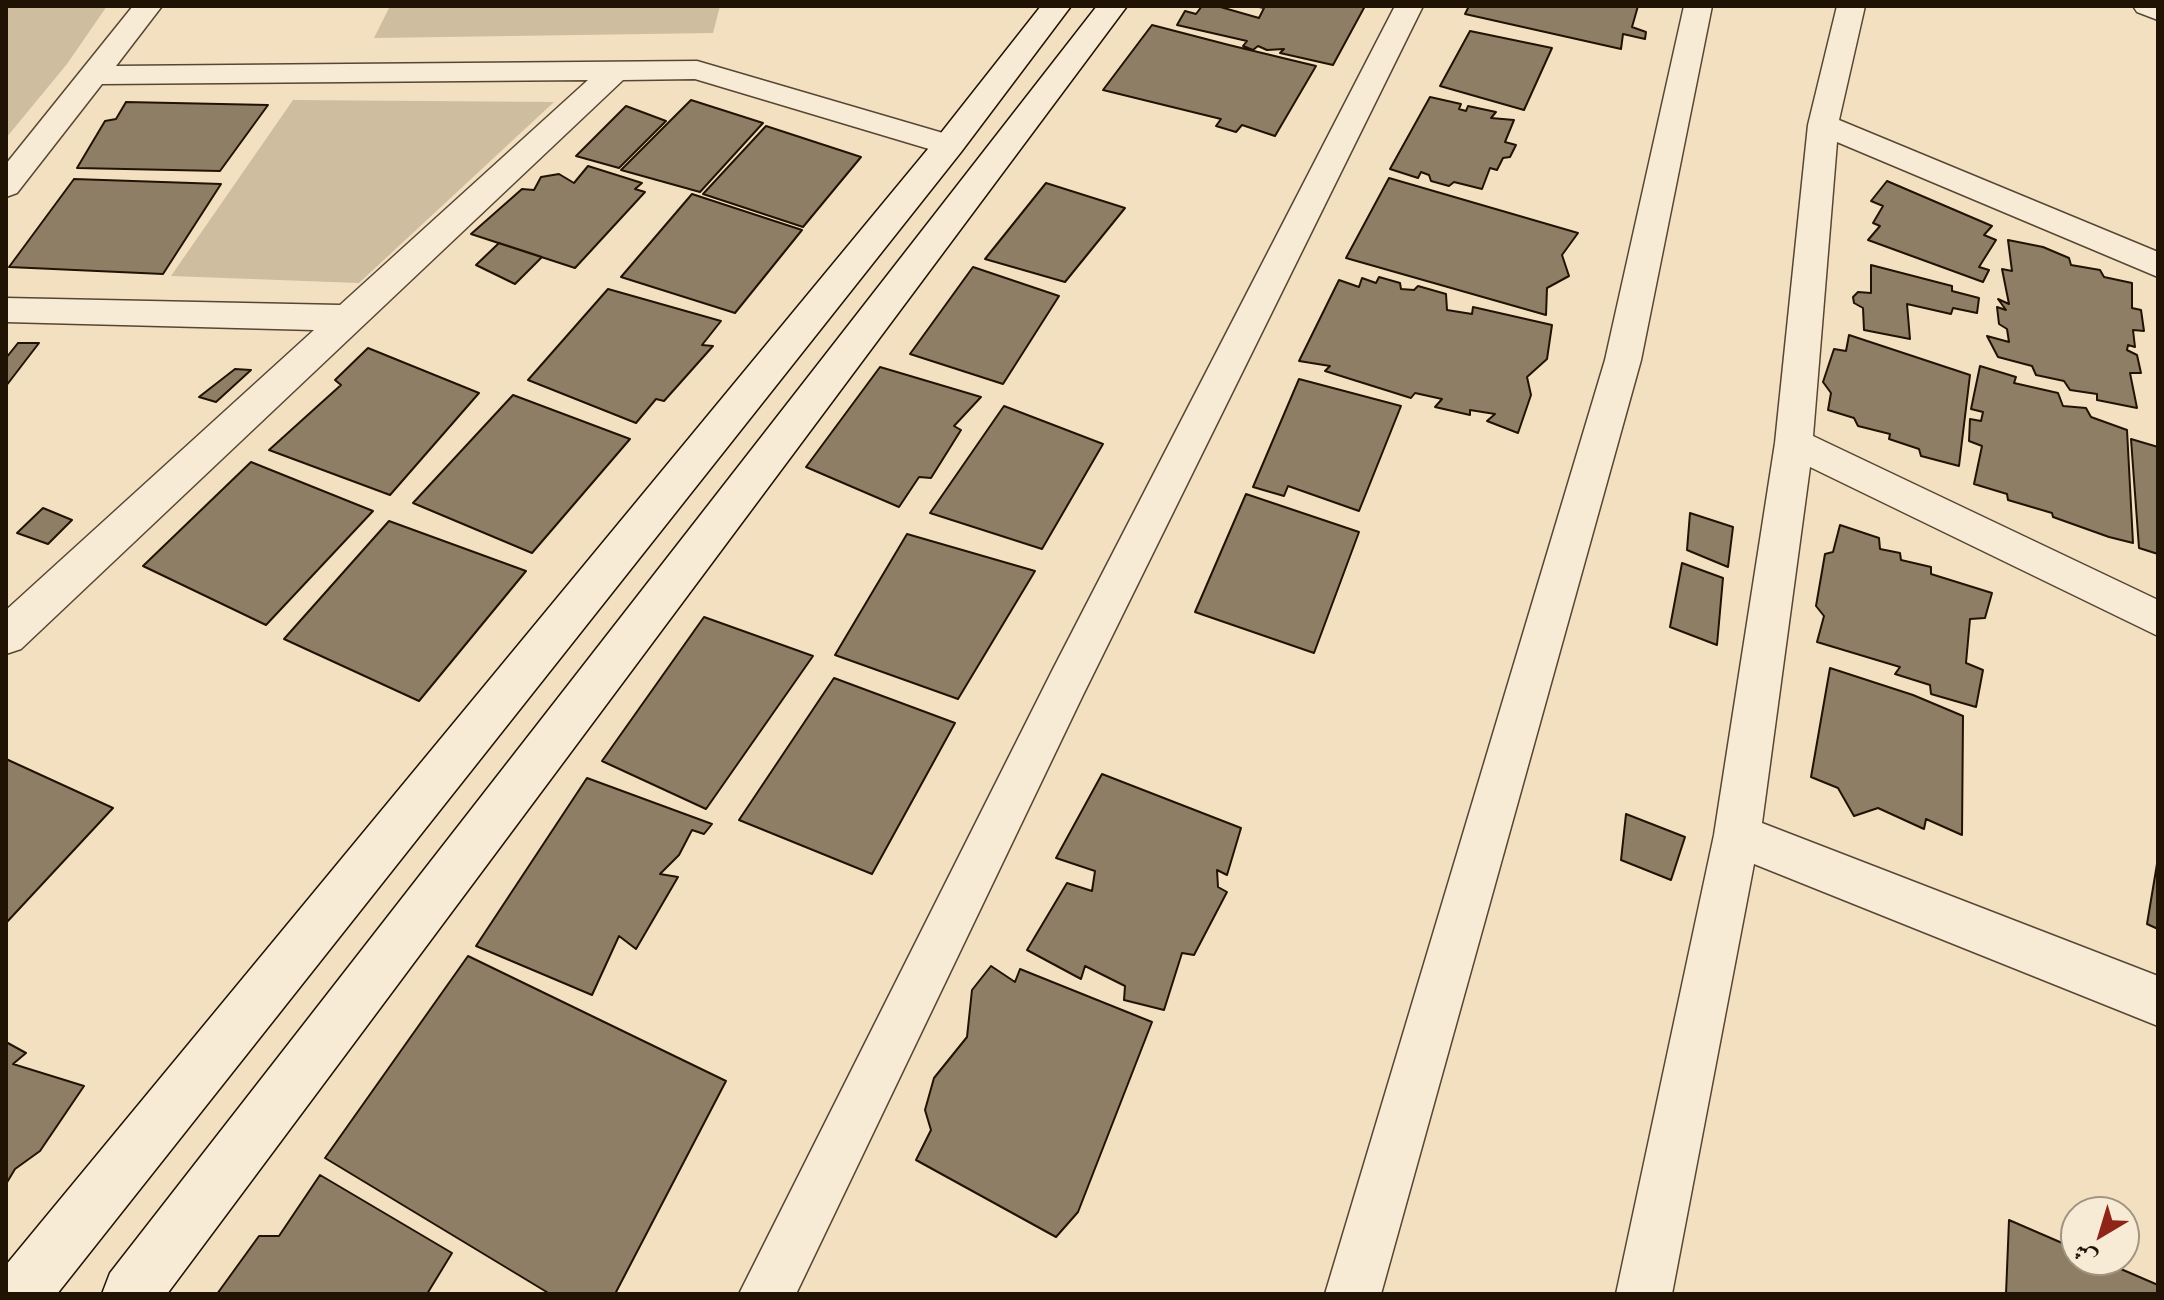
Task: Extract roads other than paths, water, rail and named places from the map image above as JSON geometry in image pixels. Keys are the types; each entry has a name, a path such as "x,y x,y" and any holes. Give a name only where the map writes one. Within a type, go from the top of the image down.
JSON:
{"street":[{"path":"6,186 148,6"},
{"path":"20,1294 949,145 1056,6"},
{"path":"131,1294 1112,6"},
{"path":"767,1294 1068,682 1409,6"},
{"path":"1353,1294 1623,360 1698,6"},
{"path":"1644,1294 1737,835 1794,443 1823,125 1851,6"},
{"path":"2147,6 2158,11"},
{"path":"94,75 697,70 949,145"},
{"path":"6,636 615,71"},
{"path":"1823,125 2158,265"},
{"path":"6,310 349,318"},
{"path":"1794,443 2158,619"},
{"path":"1737,835 2158,1001"}]}
